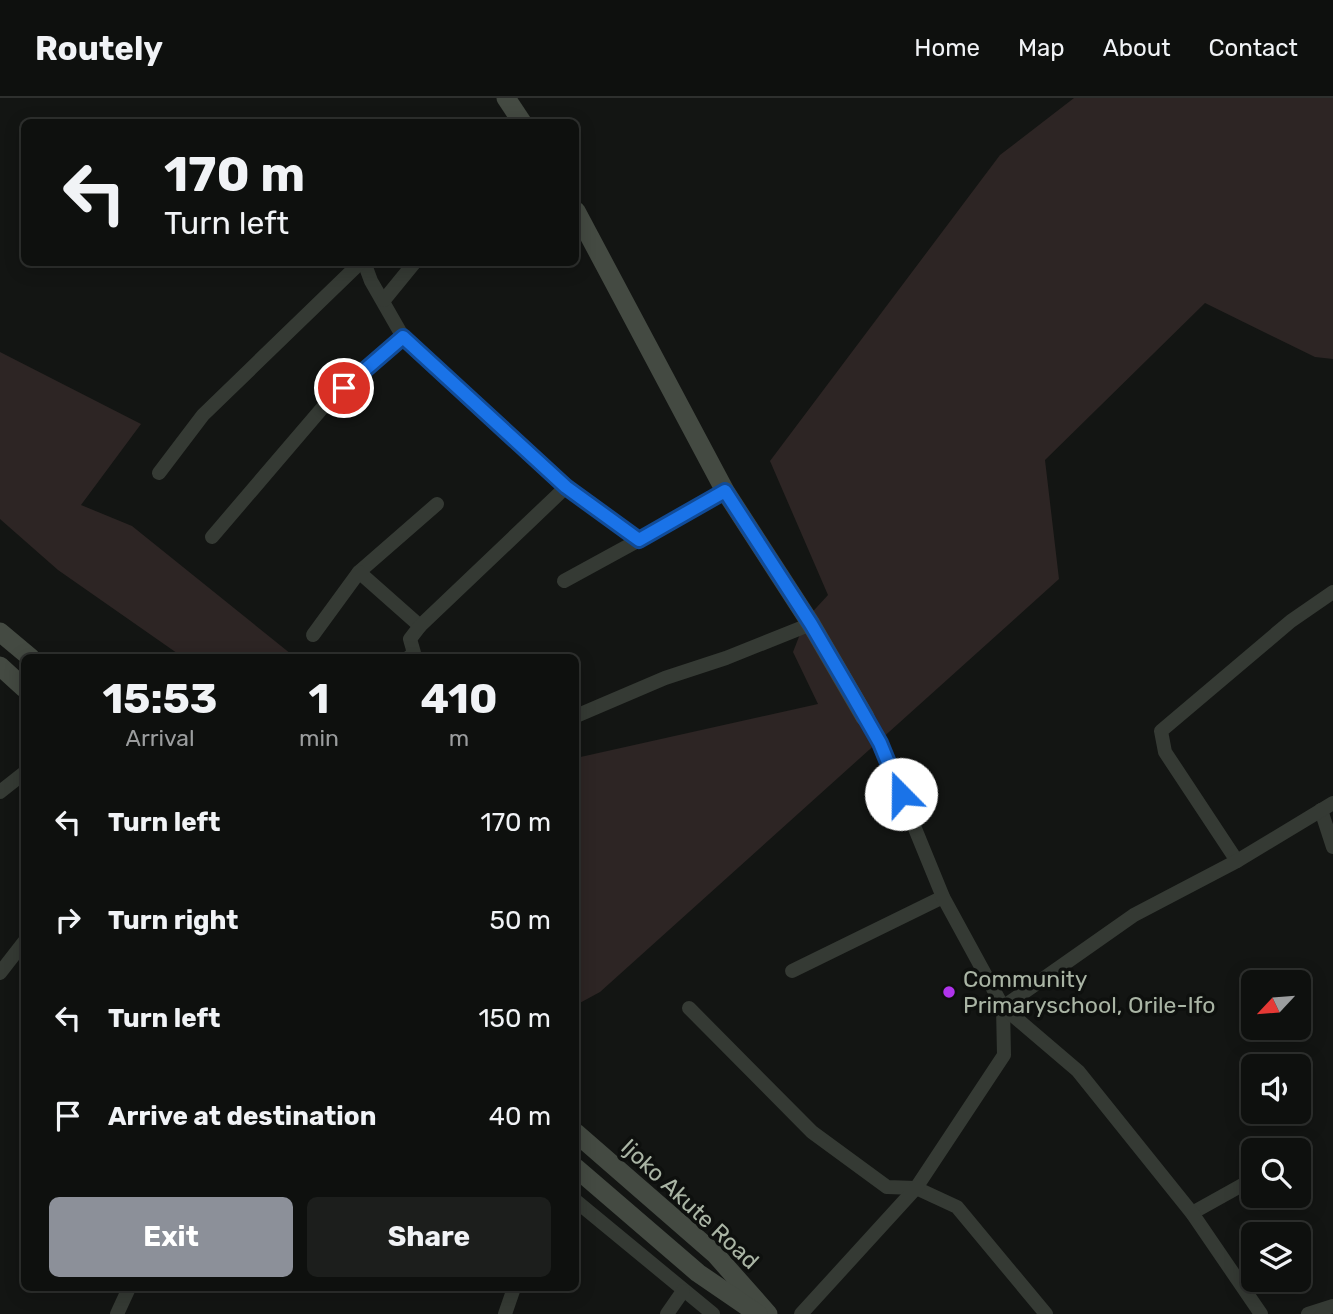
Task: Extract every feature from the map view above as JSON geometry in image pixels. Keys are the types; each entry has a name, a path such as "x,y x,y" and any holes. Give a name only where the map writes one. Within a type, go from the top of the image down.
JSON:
{"street":[{"path":"506,98 520,119"},
{"path":"579,217 725,491 811,624 880,743 943,897 1003,1007 1078,1071 1192,1213 1261,1314"},
{"path":"159,473 203,415 358,266"},
{"path":"364,266 403,337 566,487 639,540"},
{"path":"384,300 412,266"},
{"path":"212,537 324,406 403,337"},
{"path":"413,654 410,639 420,626 566,487"},
{"path":"564,581 725,491"},
{"path":"313,635 359,572 438,503"},
{"path":"359,572 420,626"},
{"path":"1237,861 1165,751 1161,731 1291,621 1333,592"},
{"path":"579,715 666,678 726,658 811,624"},
{"path":"0,632 25,654"},
{"path":"0,792 21,775"},
{"path":"1003,1007 1134,915 1237,861 1327,806 1333,847"},
{"path":"792,971 943,897"},
{"path":"0,973 21,946"},
{"path":"801,1314 916,1188 1003,1055 1003,1007"},
{"path":"689,1008 812,1132 887,1187 916,1188 957,1207 1046,1314"},
{"name":"Ijoko Akute Road","path":"579,1136 715,1254 768,1314"},
{"name":"Ijoko Akute Road","path":"579,1171 698,1273 758,1314"},
{"path":"1192,1213 1241,1186"},
{"path":"579,1204 713,1314"},
{"path":"117,1314 128,1291"},
{"path":"505,1314 513,1291"},
{"path":"667,1314 683,1291"},
{"path":"1308,1314 1333,1306"}],"shaded area":[{"path":"1074,98 1333,98 1333,359 1315,357 1205,303 1045,460 1059,579 600,992 579,1003 579,757 818,704 793,652 806,619 828,595 770,461 1000,155"},
{"path":"0,352 141,424 81,505 132,526 291,654 178,654 58,570 0,519"}],"place":[{"name":"Community Primaryschool, Orile-Ifo","path":"949,992"}],"route":[{"path":"344,388 403,337 566,487 639,540 725,491 811,624 852,694 880,743 901,794"}]}
